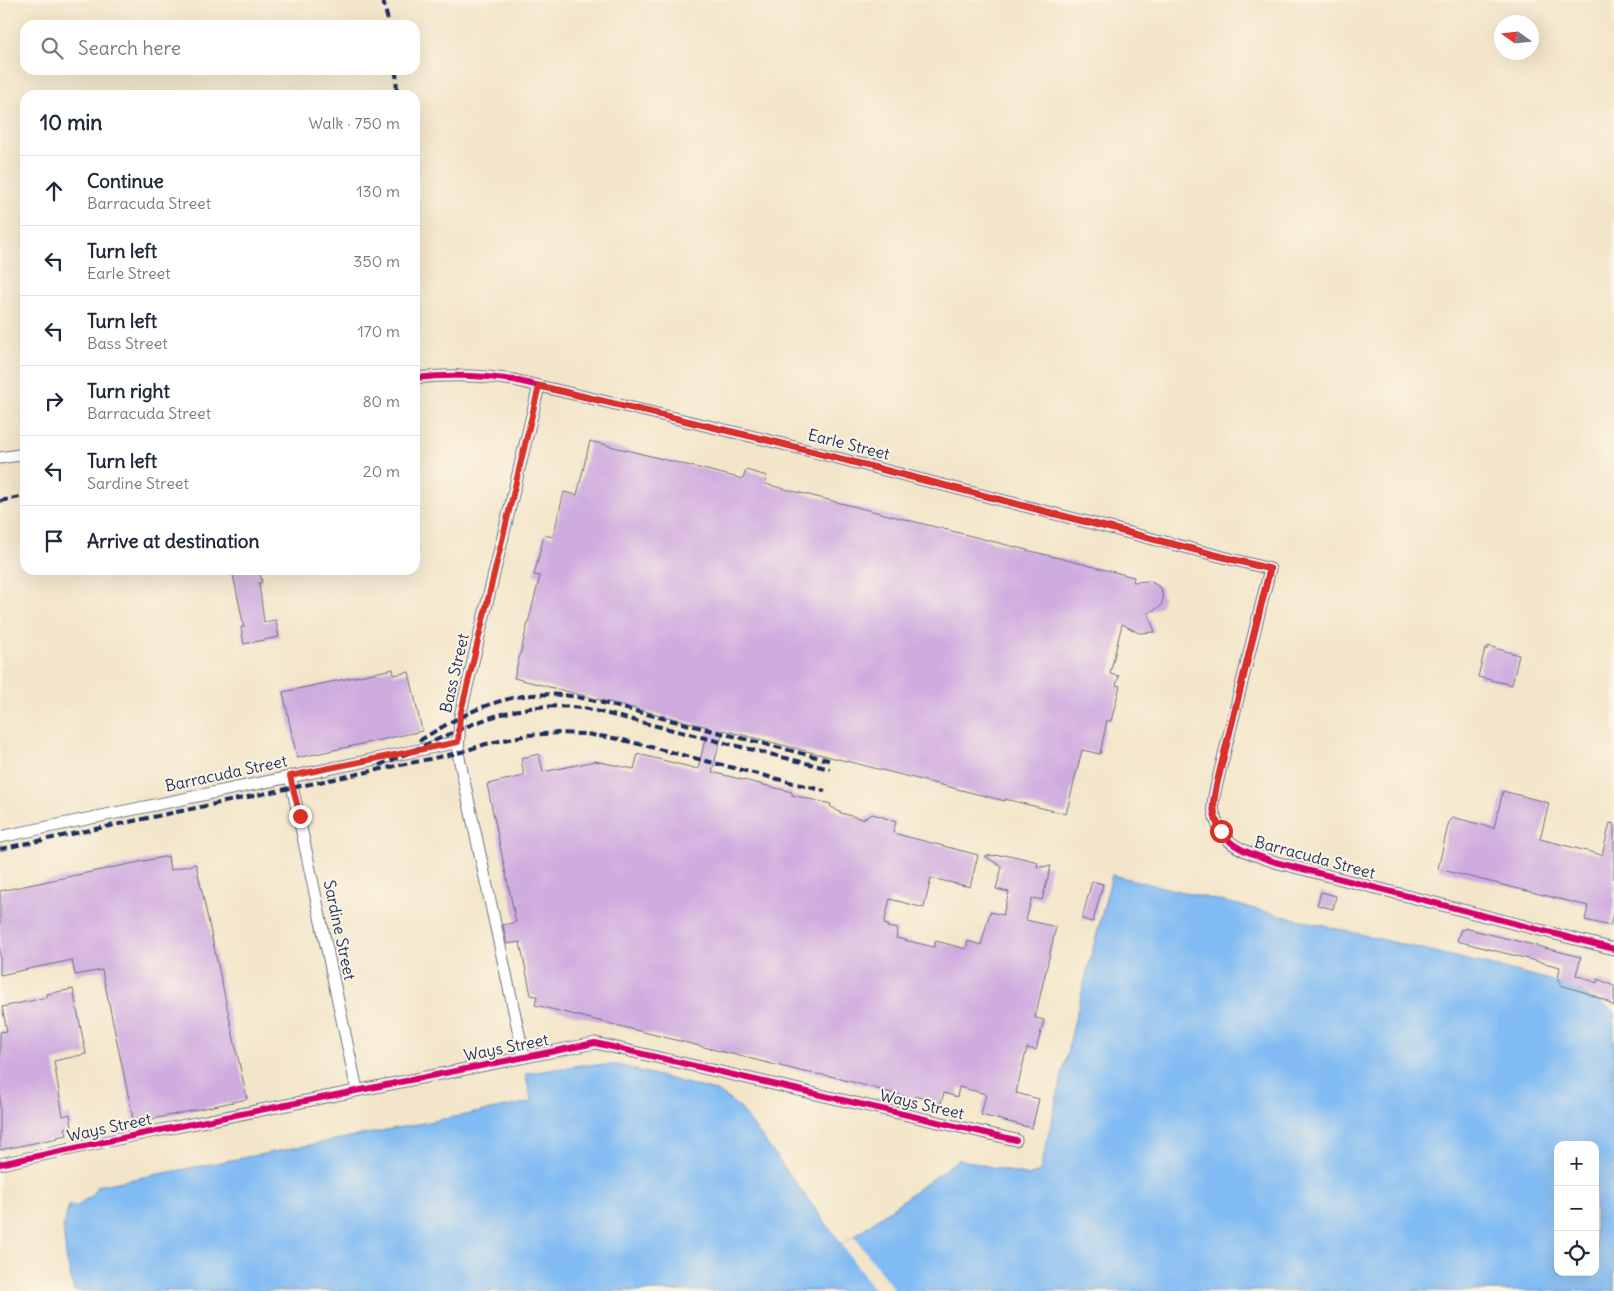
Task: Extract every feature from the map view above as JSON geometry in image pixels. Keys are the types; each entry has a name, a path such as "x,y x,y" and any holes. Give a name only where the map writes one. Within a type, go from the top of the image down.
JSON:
{"street":[{"name":"Earle Street","path":"420,377 437,375 480,375 514,380 771,441 1270,569"},
{"name":"Bass Street","path":"524,1057 463,779 458,742 460,716 539,386"},
{"path":"0,458 20,455"},
{"name":"Barracuda Street","path":"1270,569 1213,805 1217,825 1227,840 1242,851 1275,862 1614,949"},
{"name":"Barracuda Street","path":"0,837 458,742"},
{"name":"Sardine Street","path":"290,776 357,1090"},
{"name":"Ways Street","path":"0,1164 595,1043 1016,1140"}],"water":[{"path":"1112,875 1539,977 1572,987 1614,1011 1614,1291 74,1291 66,1256 63,1227 69,1206 78,1206 94,1193 97,1186 532,1102 525,1074 581,1065 617,1065 719,1092 740,1108 842,1245 959,1159 1028,1176 1040,1172 1076,1015"}],"pier":[{"path":"854,1236 895,1291 875,1291 842,1245"}],"building":[{"path":"590,441 743,479 746,470 767,476 765,484 1134,577 1133,582 1150,581 1161,588 1163,599 1161,606 1148,613 1155,632 1139,633 1122,624 1110,674 1119,676 1116,685 1120,686 1111,721 1107,720 1100,754 1082,750 1066,814 1005,799 1005,801 723,730 712,772 831,804 830,806 841,813 863,819 872,814 880,816 896,822 893,833 978,855 970,887 931,878 924,908 890,899 884,924 888,925 887,927 898,929 896,938 934,947 936,941 966,949 968,941 981,945 990,912 1003,915 1009,892 996,889 1002,867 985,856 1009,855 1038,862 1037,867 1051,866 1042,900 1032,898 1026,920 1056,927 1035,1018 1044,1020 1036,1050 1027,1048 1016,1093 1039,1099 1032,1128 981,1115 986,1094 959,1087 957,1097 944,1093 941,1103 915,1096 914,1099 830,1076 804,1072 535,1005 537,996 531,995 520,942 507,944 503,925 516,922 487,784 524,776 521,758 539,754 543,772 595,761 634,769 638,754 698,769 708,727 514,678 540,576 534,575 544,535 553,537 564,492 577,495"},
{"path":"233,575 260,575 262,582 259,583 264,622 276,620 279,637 244,644 241,627 244,627"},
{"path":"1488,646 1519,655 1512,685 1478,677 1485,649 1488,649"},
{"path":"393,669 394,675 409,672 422,731 297,758 283,692"},
{"path":"1503,791 1549,803 1540,839 1602,855 1610,823 1614,824 1614,909 1610,926 1585,920 1588,906 1438,869 1449,821 1451,821 1452,817 1494,828"},
{"path":"168,856 170,870 196,864 247,1099 134,1123 102,970 75,975 72,960 0,975 0,891"},
{"path":"1092,881 1103,884 1093,922 1082,919"},
{"path":"1321,892 1336,896 1333,909 1317,905"},
{"path":"1465,928 1581,957 1576,975 1597,983 1598,979 1614,986 1614,1006 1584,992 1560,985 1558,981 1560,967 1457,941 1461,929 1465,930"},
{"path":"73,989 86,1054 54,1061 63,1116 70,1114 72,1126 65,1128 67,1135 58,1138 0,1150 0,1032 7,1031 2,1007 48,997 47,994"}],"railway":[{"path":"383,0 388,20"},
{"path":"396,75 397,90"},
{"path":"0,501 20,497"},
{"path":"419,741 459,718 498,702 540,694 563,695 587,699 832,761"},
{"path":"379,765 480,721 505,713 531,708 558,706 588,709 830,769"},
{"path":"0,849 458,753 486,744 527,735 586,734 619,739 825,791"}],"cycle path":[{"path":"420,378 464,376 514,380 771,441 1270,569 1213,806 1220,830 1226,838 1243,850 1275,862 1614,949"},
{"path":"0,1164 595,1043 1016,1140"}],"route":[{"path":"300,816 290,776 458,742 460,716 539,386 771,441 1270,569 1213,805 1217,825 1221,831"}]}
